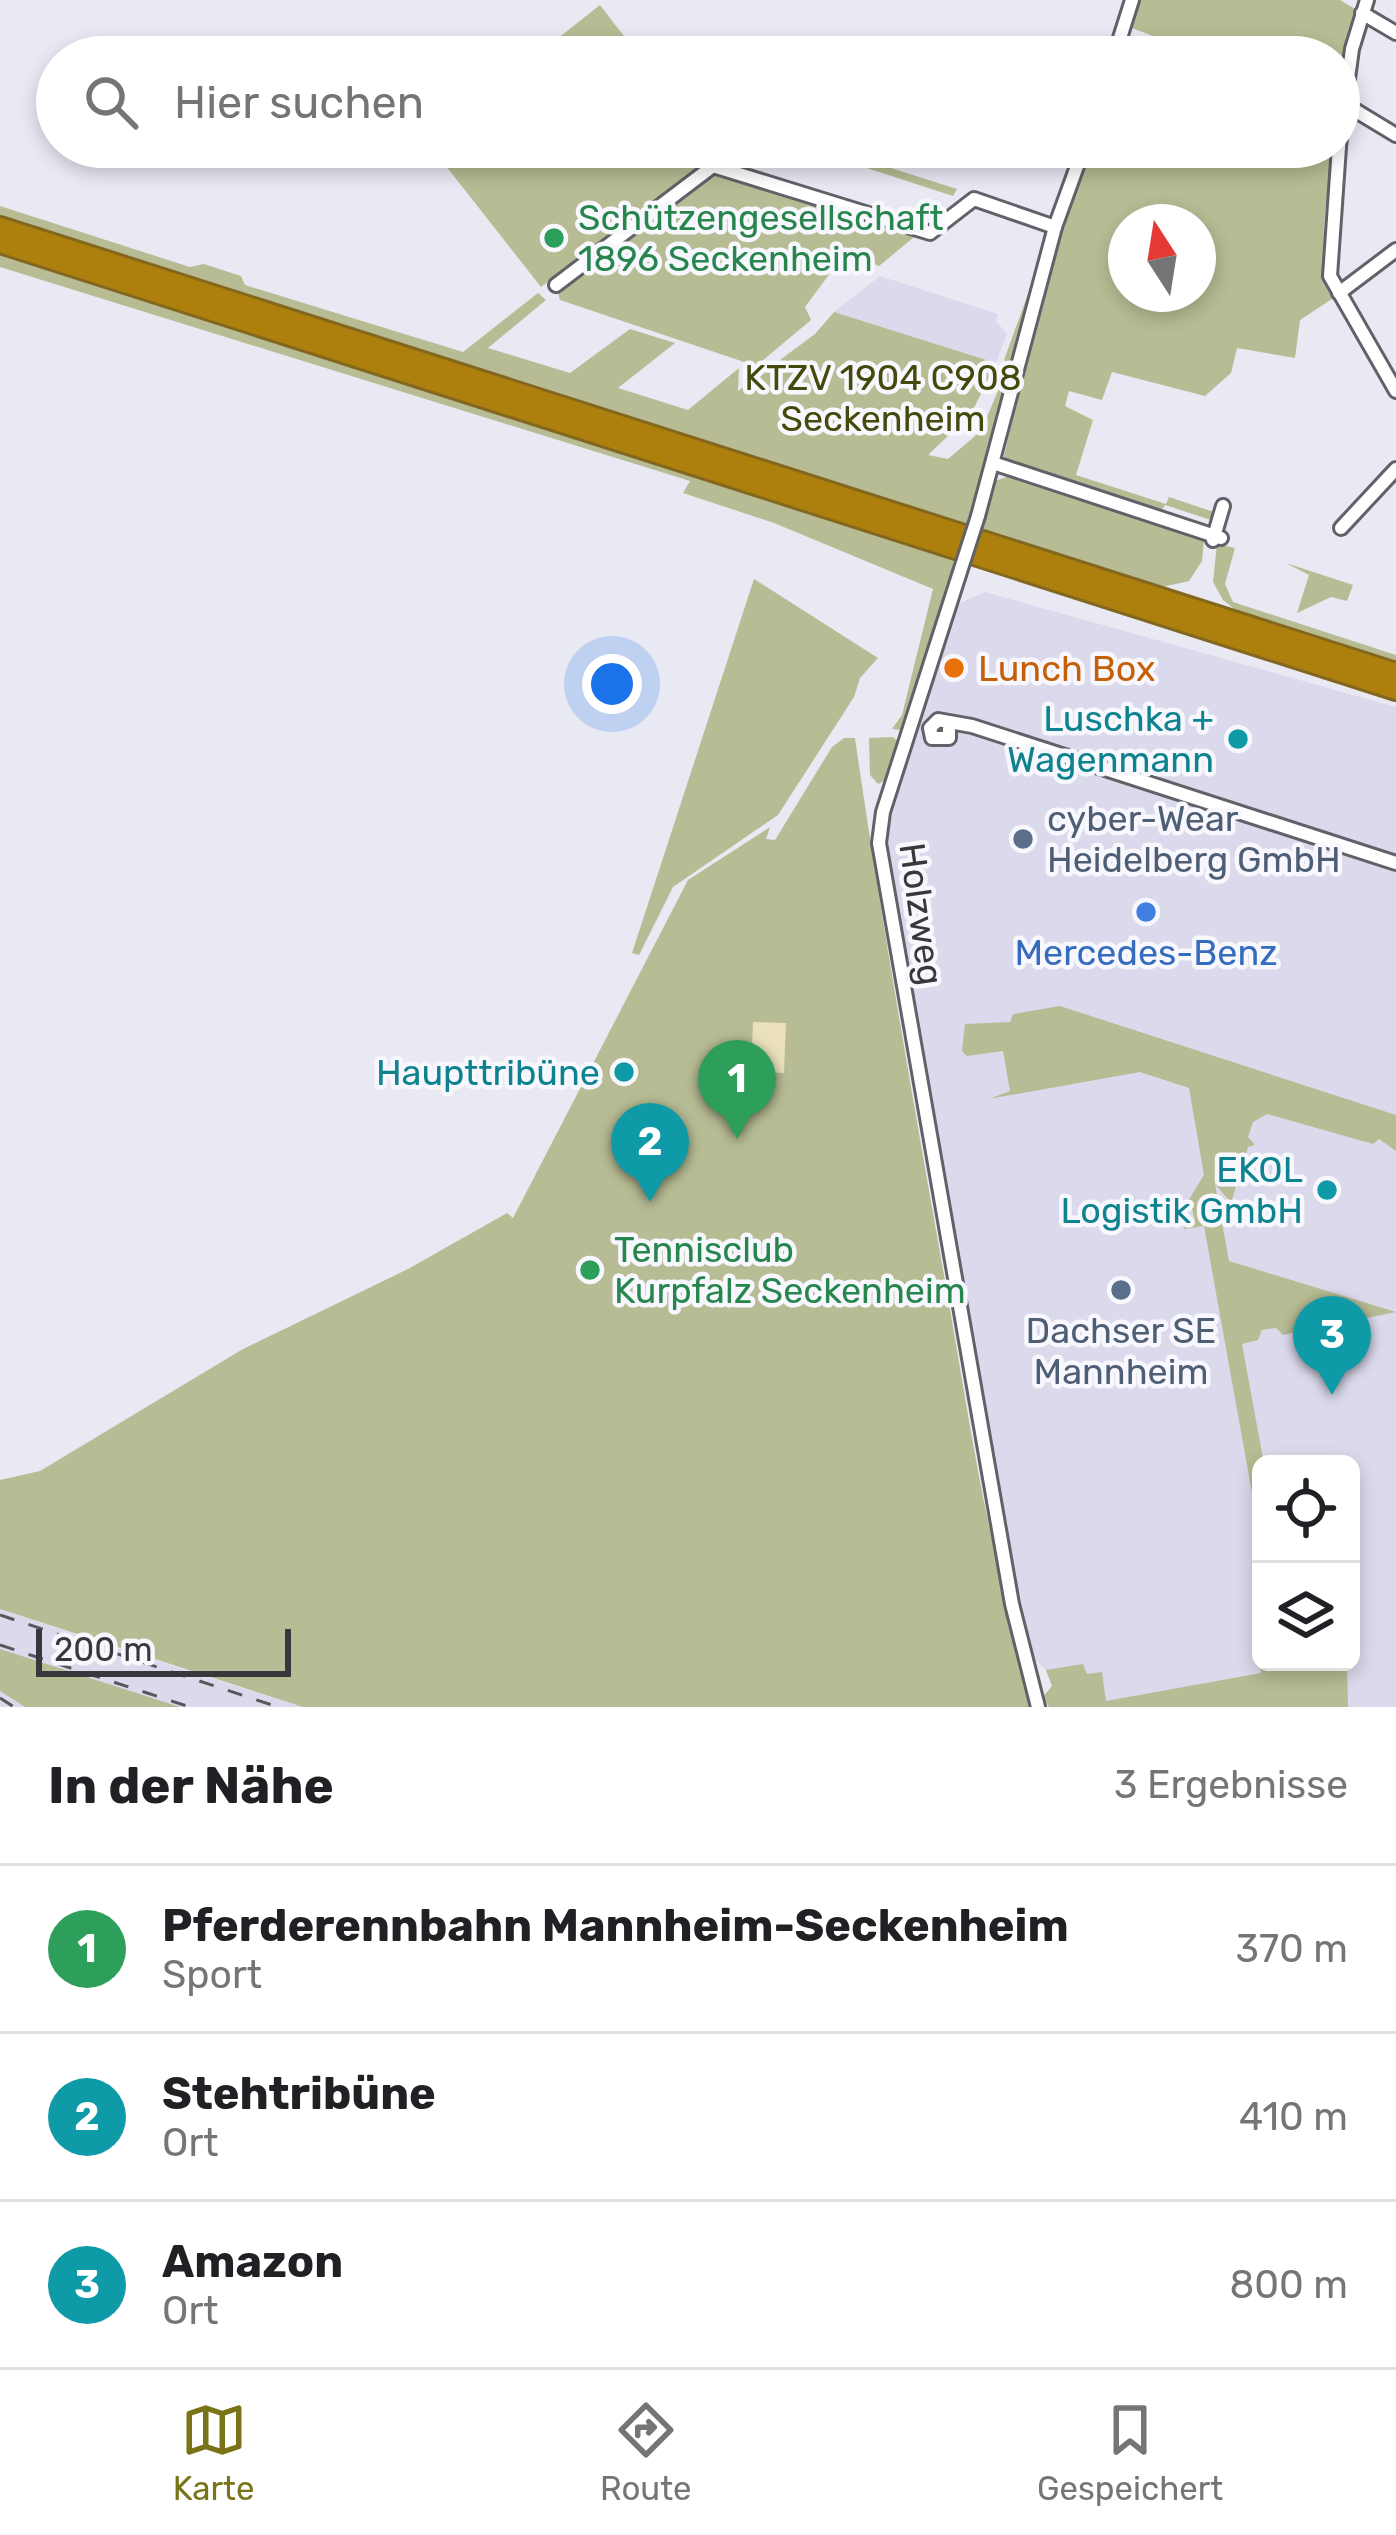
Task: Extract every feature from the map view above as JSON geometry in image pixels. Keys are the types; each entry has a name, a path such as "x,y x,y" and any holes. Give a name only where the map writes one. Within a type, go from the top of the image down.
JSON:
{"highway":[{"path":"0,227 1396,674"},
{"path":"0,243 1396,690"}],"street":[{"path":"1121,36 1132,0"},
{"path":"1358,36 1364,6 1396,33"},
{"path":"1360,114 1396,136"},
{"path":"556,284 710,168"},
{"path":"719,168 929,233 974,199 1055,227"},
{"name":"Holzweg","path":"1038,1707 1022,1657 879,843 883,812 911,722 997,464 1055,227 1076,168"},
{"path":"1337,168 1329,262 1339,293 1396,392"},
{"path":"1339,293 1396,250"},
{"path":"997,464 1215,539 1222,506"},
{"path":"1341,528 1396,469"},
{"path":"924,752 938,720 950,730 980,731 1396,862"},
{"path":"911,722 932,734"}],"shaded area":[{"path":"880,276 998,314 996,321 1007,334 996,363 834,312"},
{"path":"985,592 1396,707 1396,1707 1049,1707 1043,1697 1052,1686 1046,1670 1015,1640 977,1452 887,826 958,604"},
{"path":"0,1609 126,1651 303,1707 0,1707"}],"green space":[{"path":"1135,0 1340,0 1362,13 1356,36 1153,36 1127,26"},
{"path":"600,5 624,36 561,36"},
{"name":"Schützengesellschaft 1896 Seckenheim","path":"448,168 700,168 541,287"},
{"path":"867,168 891,168 957,189 953,196"},
{"path":"1079,168 1330,168 1324,243 1335,297 1300,320 1295,358 1237,348 1231,373 1205,396 1112,372 1102,400 1069,391 1065,406 1093,420 1076,475 1166,504 1169,497 1214,512 1211,520 1165,505 1161,512 1003,460 1054,249"},
{"path":"710,173 733,174 919,233 879,266 845,253 805,307 811,320 756,366 560,300 557,288"},
{"name":"KTZV 1904 C908 Seckenheim","path":"0,206 190,267 204,264 241,276 245,285 463,352 538,293 546,300 488,348 570,373 630,329 675,343 618,388 688,410 739,368 738,391 815,334 834,312 996,363 971,414 928,455 948,459 981,431 1009,365 1004,360 1044,250 972,528 0,217"},
{"path":"0,252 960,557 902,730 892,729 902,715 933,589 774,523 683,493 690,481 0,267"},
{"path":"1012,475 1204,540 1202,561 1189,581 1162,587 981,530 995,481"},
{"path":"1217,544 1235,548 1225,584 1233,602 1396,655 1396,661 1238,612 1223,600 1213,582"},
{"path":"1286,563 1353,585 1347,601 1331,597 1297,613 1309,575"},
{"path":"754,579 878,658 860,678 854,697 778,815 673,887 639,955 632,953"},
{"path":"893,737 901,744 890,778 878,784 870,775 869,738"},
{"path":"844,738 855,738 985,1505 1008,1607 1040,1707 303,1707 0,1609 0,1480 40,1471 243,1349 408,1269 507,1213 513,1218 688,880 770,827 766,839 775,840 832,747"},
{"path":"1060,1006 1396,1115 1396,1151 1379,1139 1373,1144 1267,1114 1253,1122 1248,1137 1255,1145 1248,1147 1231,1203 1215,1184 1229,1261 1396,1312 1283,1335 1276,1328 1262,1330 1258,1340 1242,1344 1262,1455 1252,1455 1252,1493 1204,1226 1184,1229 1195,1222 1192,1208 1182,1211 1204,1175 1189,1088 1140,1072 989,1099 1010,1091 1003,1051 967,1056 962,1051 965,1024 1010,1022 1013,1014"},
{"path":"0,1649 180,1707 25,1707 0,1691"},
{"path":"1083,1664 1087,1674 1102,1672 1106,1701 1261,1673 1347,1671 1348,1707 1049,1707 1043,1697 1052,1686 1046,1670"}],"sand":[{"path":"753,1022 786,1023 784,1073 751,1071"}],"railway":[{"path":"0,1615 278,1707"},
{"path":"0,1645 190,1707"},
{"path":"0,1698 14,1707"}],"place":[{"name":"Schützengesellschaft 1896 Seckenheim","path":"554,238"},
{"name":"Lunch Box","path":"954,668"},
{"name":"Luschka + Wagenmann","path":"1238,739"},
{"name":"cyber-Wear Heidelberg GmbH","path":"1023,839"},
{"name":"Mercedes-Benz","path":"1146,912"},
{"name":"Haupttribüne","path":"624,1072"},
{"name":"Pferderennbahn Mannheim-Seckenheim","path":"737,1139"},
{"name":"EKOL Logistik GmbH","path":"1327,1190"},
{"name":"Stehtribüne","path":"650,1202"},
{"name":"Tennisclub Kurpfalz Seckenheim","path":"590,1270"},
{"name":"Dachser SE Mannheim","path":"1121,1290"},
{"name":"Amazon","path":"1332,1395"}]}
